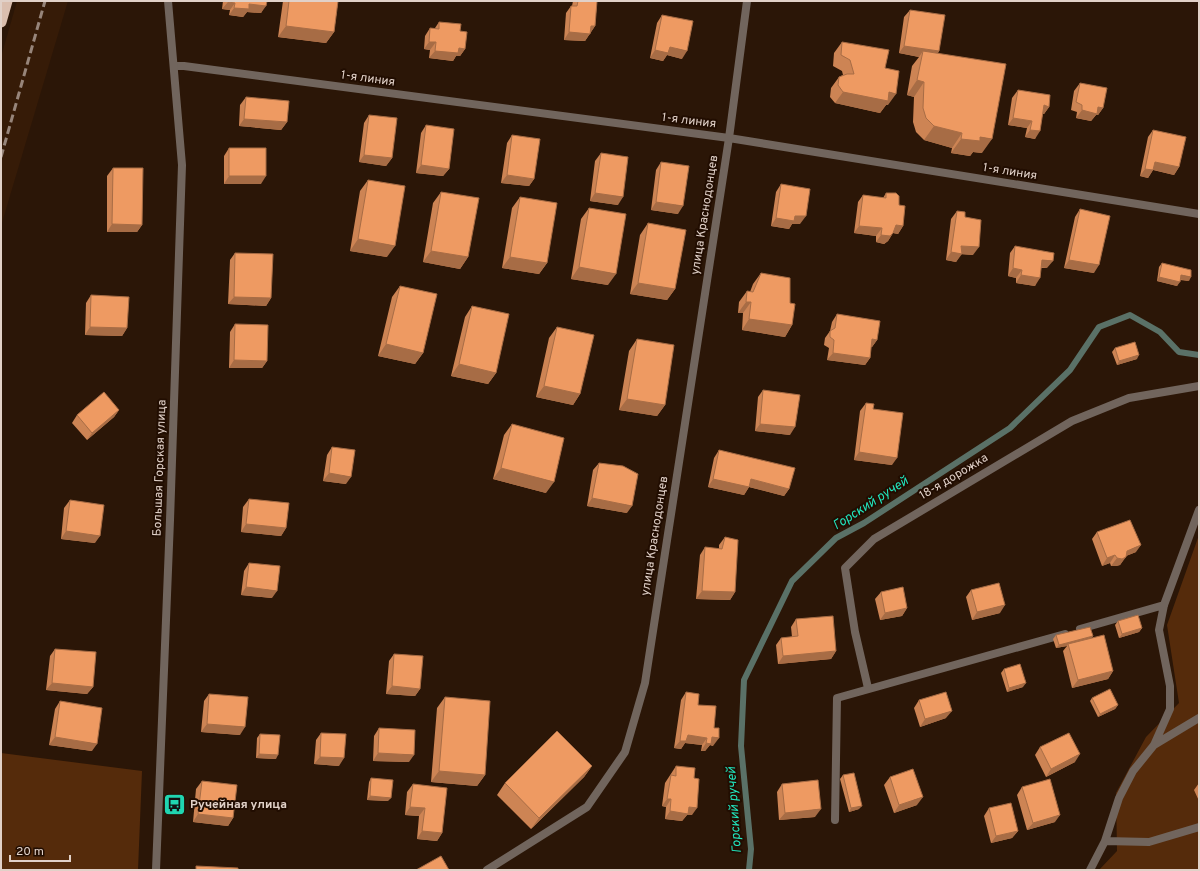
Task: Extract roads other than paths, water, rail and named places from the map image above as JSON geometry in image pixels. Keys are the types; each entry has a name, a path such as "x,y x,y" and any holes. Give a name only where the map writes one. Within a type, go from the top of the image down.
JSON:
{"highway":[{"path":"1,22 7,1"}],"street":[{"name":"Большая Горская улица","path":"156,870 182,165 175,66 168,1"},
{"name":"улица Краснодонцев","path":"487,870 587,807 625,752 645,683 729,138 747,1"},
{"name":"1-я линия","path":"175,66 729,138 1199,214"},
{"name":"18-я дорожка","path":"868,688 855,632 845,568 874,539 1072,421 1129,398 1199,386"},
{"path":"1090,870 1105,841 1119,798 1133,771 1154,745 1170,710 1170,686 1159,630 1164,605 1199,510"},
{"path":"835,820 837,698 1164,605"},
{"path":"1154,745 1199,718"},
{"path":"1105,841 1149,842 1199,827"}],"waterway":[{"name":"Горский ручей","path":"749,870 751,849 741,746 744,680 792,581 836,538 864,523 1010,428 1070,370 1099,327 1130,315 1160,332 1179,352 1199,355"}],"railway":[{"path":"1,157 45,1"}],"place":[{"name":"Ручейная улица","path":"175,805"}]}
